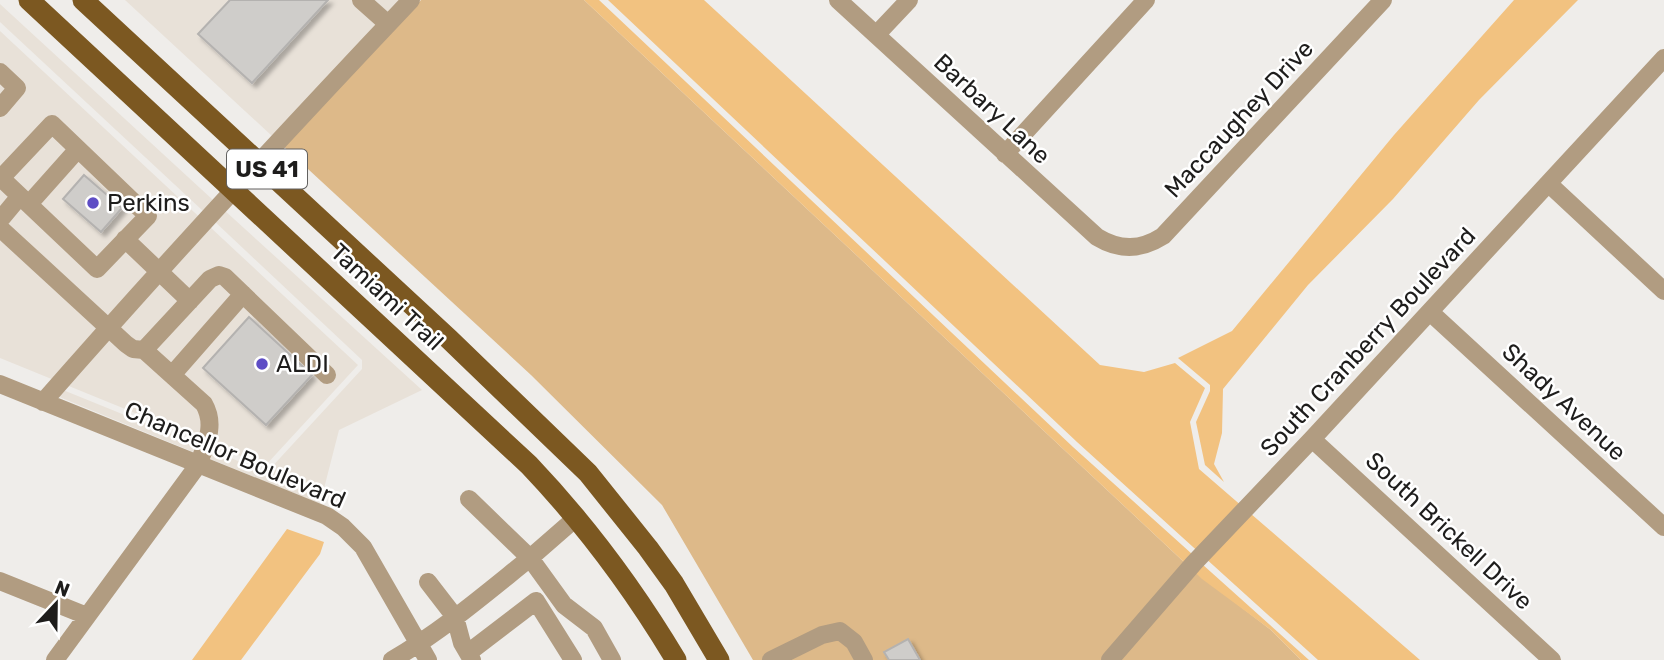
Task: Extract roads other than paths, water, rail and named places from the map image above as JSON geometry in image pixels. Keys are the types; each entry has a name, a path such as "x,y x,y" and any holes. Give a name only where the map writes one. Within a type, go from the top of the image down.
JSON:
{"main road":[{"name":"Tamiami Trail","path":"29,0 529,465 577,517 622,574 676,660"},
{"name":"Tamiami Trail","path":"83,0 589,473 654,557 719,660"}],"street":[{"path":"361,0 388,24"},
{"path":"43,402 232,189 411,0"},
{"name":"Barbary Lane","path":"838,0 1097,237 1117,247"},
{"path":"876,34 909,0"},
{"path":"1005,154 1146,0"},
{"name":"Maccaughey Drive","path":"1117,247 1142,246 1163,236 1383,0"},
{"name":"South Cranberry Boulevard","path":"1110,660 1194,563 1664,58"},
{"path":"0,72 17,88 0,108"},
{"path":"52,124 148,215 97,269 25,200 1,177 52,124"},
{"path":"0,220 78,149"},
{"path":"1549,184 1664,291"},
{"path":"0,228 130,347 144,349 204,404 211,418 208,439 198,465 55,660"},
{"path":"125,239 190,301"},
{"path":"144,349 210,279 219,275 225,277 327,375"},
{"path":"172,375 243,295"},
{"name":"Shady Avenue","path":"1430,312 1664,527"},
{"name":"Chancellor Boulevard","path":"0,384 327,516 343,527 363,547 423,652"},
{"name":"South Brickell Drive","path":"1312,439 1552,660"},
{"path":"470,499 530,558 564,605 594,628 612,660"},
{"path":"392,660 423,652 455,617 577,517"},
{"path":"0,581 87,617"},
{"path":"428,582 455,617 462,643 470,657 536,601 573,660"},
{"path":"771,660 795,655 822,635 840,631 854,642 864,660"}],"place":[{"name":"Perkins","path":"93,203"},
{"name":"ALDI","path":"262,364"}]}
